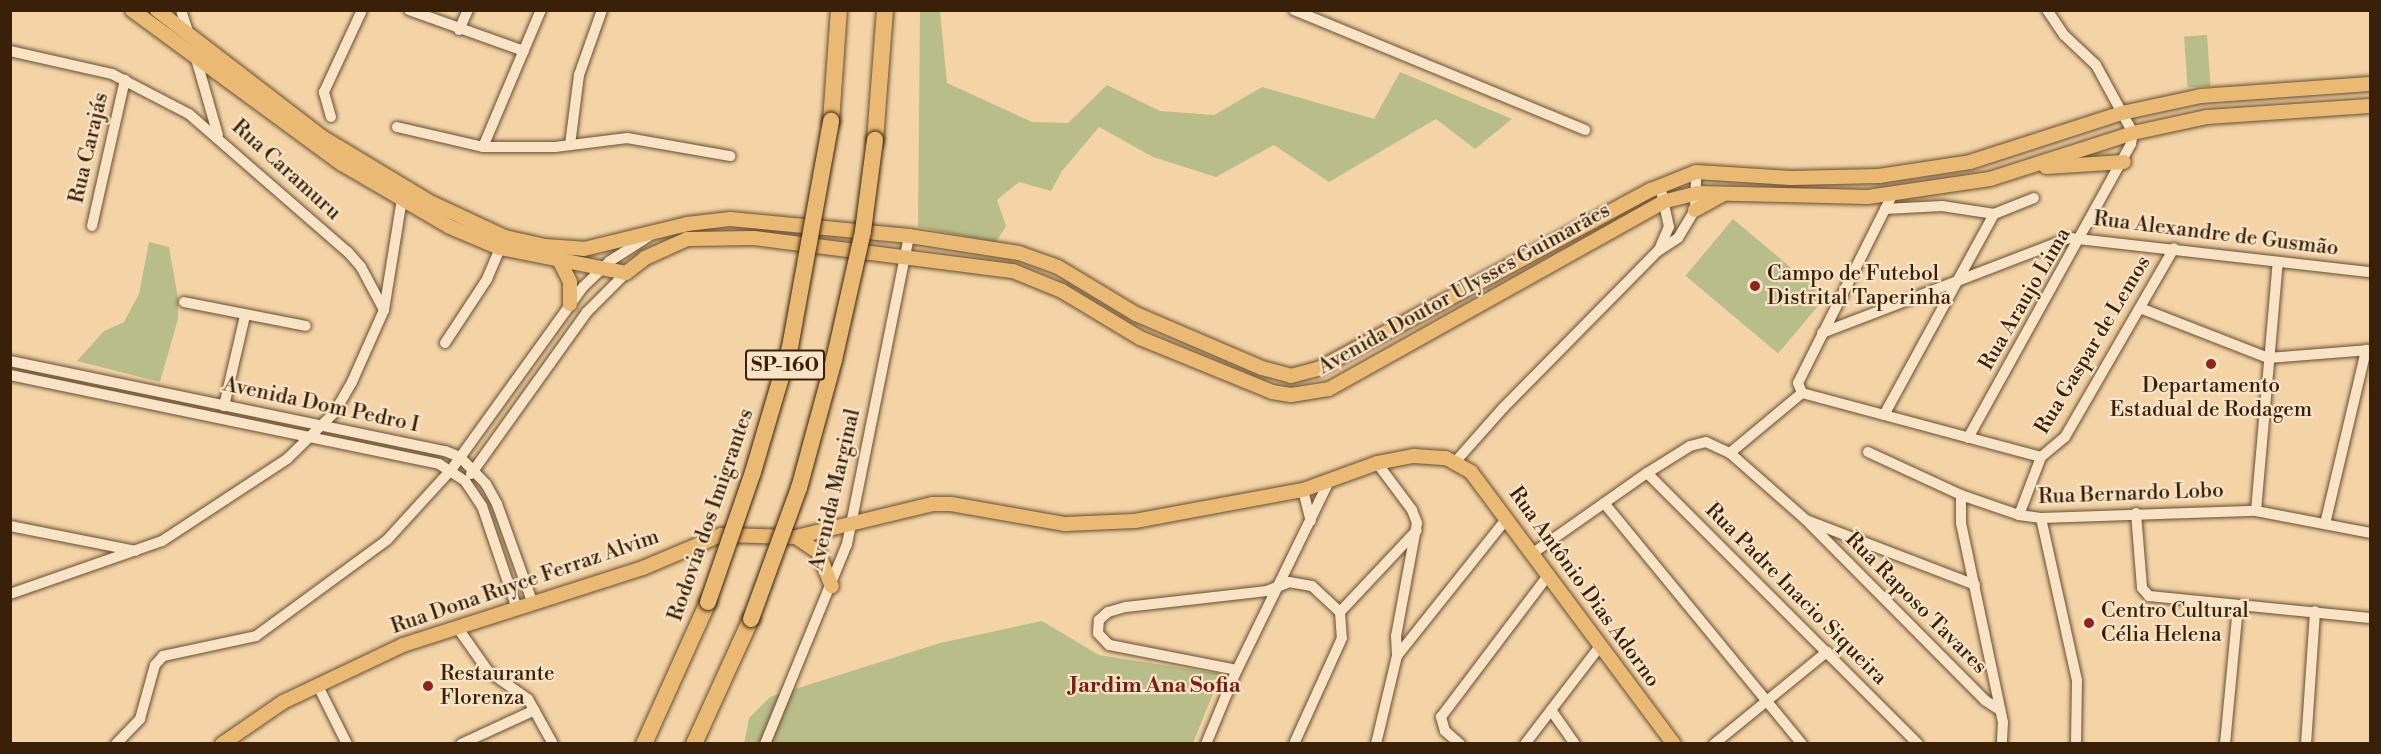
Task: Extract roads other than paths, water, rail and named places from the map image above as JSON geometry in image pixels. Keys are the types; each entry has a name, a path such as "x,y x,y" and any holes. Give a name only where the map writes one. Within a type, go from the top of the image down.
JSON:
{"highway":[{"name":"Rodovia dos Imigrantes","path":"644,744 708,602 753,472 790,347 831,121 838,10"},
{"name":"SP-160","path":"694,744 751,619 799,488 834,360 863,231 875,140 885,10"}],"main road":[{"path":"132,10 311,144 450,227 500,248 560,262 602,267 626,273"},
{"name":"Avenida Doutor Ulysses Guimarães","path":"157,10 322,137 474,225 505,237 568,249 584,249 687,224 730,219 909,236 1019,253 1071,274 1136,314 1262,369 1291,376 1318,369 1660,185 1696,172 1791,178 1879,176 1970,162 2122,113 2224,93 2370,84"},
{"name":"Avenida Doutor Ulysses Guimarães","path":"626,273 664,247 707,237 754,238 907,254 1013,271 1044,282 1140,338 1272,392 1319,393 1382,361 1666,201 1697,193 1842,198 1893,193 1990,179 2133,133 2208,117 2370,106"},
{"path":"2026,168 2124,162"},
{"path":"1693,214 1722,195"},
{"path":"560,262 569,276 570,304"},
{"path":"1013,271 1025,270 1065,287 1072,283 1071,274"},
{"path":"1077,301 1079,291 1085,290 1119,312 1136,314"},
{"path":"1382,361 1397,342 1424,325 1426,312"},
{"name":"Rua Dona Ruyce Ferraz Alvim","path":"222,744 283,702 403,645 643,568 711,537 796,537 932,504 951,504 1037,522 1103,523 1302,490 1377,463 1414,456 1456,461"},
{"name":"Rua Antônio Dias Adorno","path":"1456,461 1471,472 1507,518 1674,744"},
{"path":"796,537 818,552 832,586"}],"street":[{"path":"181,10 219,135"},
{"path":"331,117 324,92 362,10"},
{"path":"409,10 459,30 524,51"},
{"path":"459,30 468,10"},
{"path":"483,147 541,10"},
{"path":"570,145 579,75 602,10"},
{"path":"1294,10 1585,130"},
{"path":"2047,10 2064,35 2096,65 2133,133"},
{"name":"Rua Caramuru","path":"10,51 125,80 179,108 219,135 348,252 361,267 384,310"},
{"name":"Rua Carajás","path":"92,226 125,80"},
{"path":"397,127 483,147 509,150 627,138 730,156"},
{"name":"Rua Araujo Lima","path":"1968,438 2124,162 2133,133"},
{"path":"1456,461 1504,407 1658,251 1678,238 1693,214 1697,193 1696,172"},
{"path":"1658,251 1668,234 1666,201 1660,185"},
{"path":"1533,553 1647,473 1697,443 1714,444 1730,453 1802,393 1798,383 1893,193"},
{"path":"1885,209 1942,206 1994,214 2034,198"},
{"path":"10,594 136,551 191,524 312,438 324,426 352,382 384,310 402,199"},
{"path":"1668,217 1693,214"},
{"path":"1884,415 1994,214"},
{"name":"Avenida Doutor Ulysses Guimarães","path":"116,744 140,719 155,665 164,656 256,636 387,540 451,470 570,304 602,267 657,232"},
{"name":"Avenida Marginal","path":"765,744 832,586 850,525 909,236"},
{"name":"Rua Alexandre de Gusmão","path":"1822,333 1957,283 2057,241 2083,237 2370,272"},
{"path":"446,343 487,279 500,248"},
{"name":"Rua Gaspar de Lemos","path":"2019,515 2041,457 2065,437 2174,248"},
{"path":"2256,511 2278,262"},
{"path":"465,481 587,312 626,273"},
{"path":"184,302 245,316 306,326"},
{"path":"2140,308 2268,358 2368,350 2325,524"},
{"path":"225,406 245,316"},
{"path":"13,376 14,361"},
{"name":"Avenida Dom Pedro I","path":"14,361 445,450 460,457 474,469 497,504 532,604"},
{"name":"Avenida Dom Pedro I","path":"13,376 312,438 451,470 465,481 482,506 517,609"},
{"name":"Rua Gaspar de Lemos","path":"1802,393 2041,457"},
{"name":"Rua Raposo Tavares","path":"1730,453 1806,520 1986,701 2000,710"},
{"name":"Rua Bernardo Lobo","path":"1868,453 1961,495 2019,515 2041,518 2136,513 2256,511 2370,532"},
{"path":"1376,744 1397,656 1401,610 1417,530 1412,510 1377,463"},
{"name":"Rua Padre Inacio Siqueira","path":"1647,473 1918,744"},
{"path":"1206,744 1237,670 1329,481"},
{"path":"1302,490 1311,522"},
{"path":"1961,495 1961,523 2000,710 2002,744"},
{"path":"1604,503 1802,744"},
{"path":"2136,513 2142,588 2149,597 2370,618"},
{"path":"1397,656 1419,624 1507,518"},
{"path":"2041,518 2077,680 2076,744"},
{"path":"1806,520 1975,585"},
{"path":"10,526 136,551"},
{"path":"1294,744 1340,647 1340,612 1417,530"},
{"path":"1460,744 1445,731 1441,717 1548,574"},
{"path":"1237,670 1108,645 1100,638 1098,625 1102,616 1115,609 1279,586 1289,582 1312,586 1340,612"},
{"path":"2225,744 2238,606"},
{"path":"1401,610 1419,624"},
{"path":"2306,744 2314,611"},
{"path":"458,627 478,661 528,699 553,744"},
{"path":"1525,744 1601,645"},
{"path":"1714,744 1827,652"},
{"path":"317,684 347,744"},
{"path":"461,744 535,710"},
{"path":"1551,710 1575,744"}],"place":[{"name":"Campo de Futebol Distrital Taperinha","path":"1755,286"},
{"name":"Departamento Estadual de Rodagem","path":"2211,364"},
{"name":"Centro Cultural Célia Helena","path":"2089,623"},
{"name":"Restaurante Florenza","path":"428,686"}],"district":[{"name":"Jardim Ana Sofia","path":"1155,686"}]}
